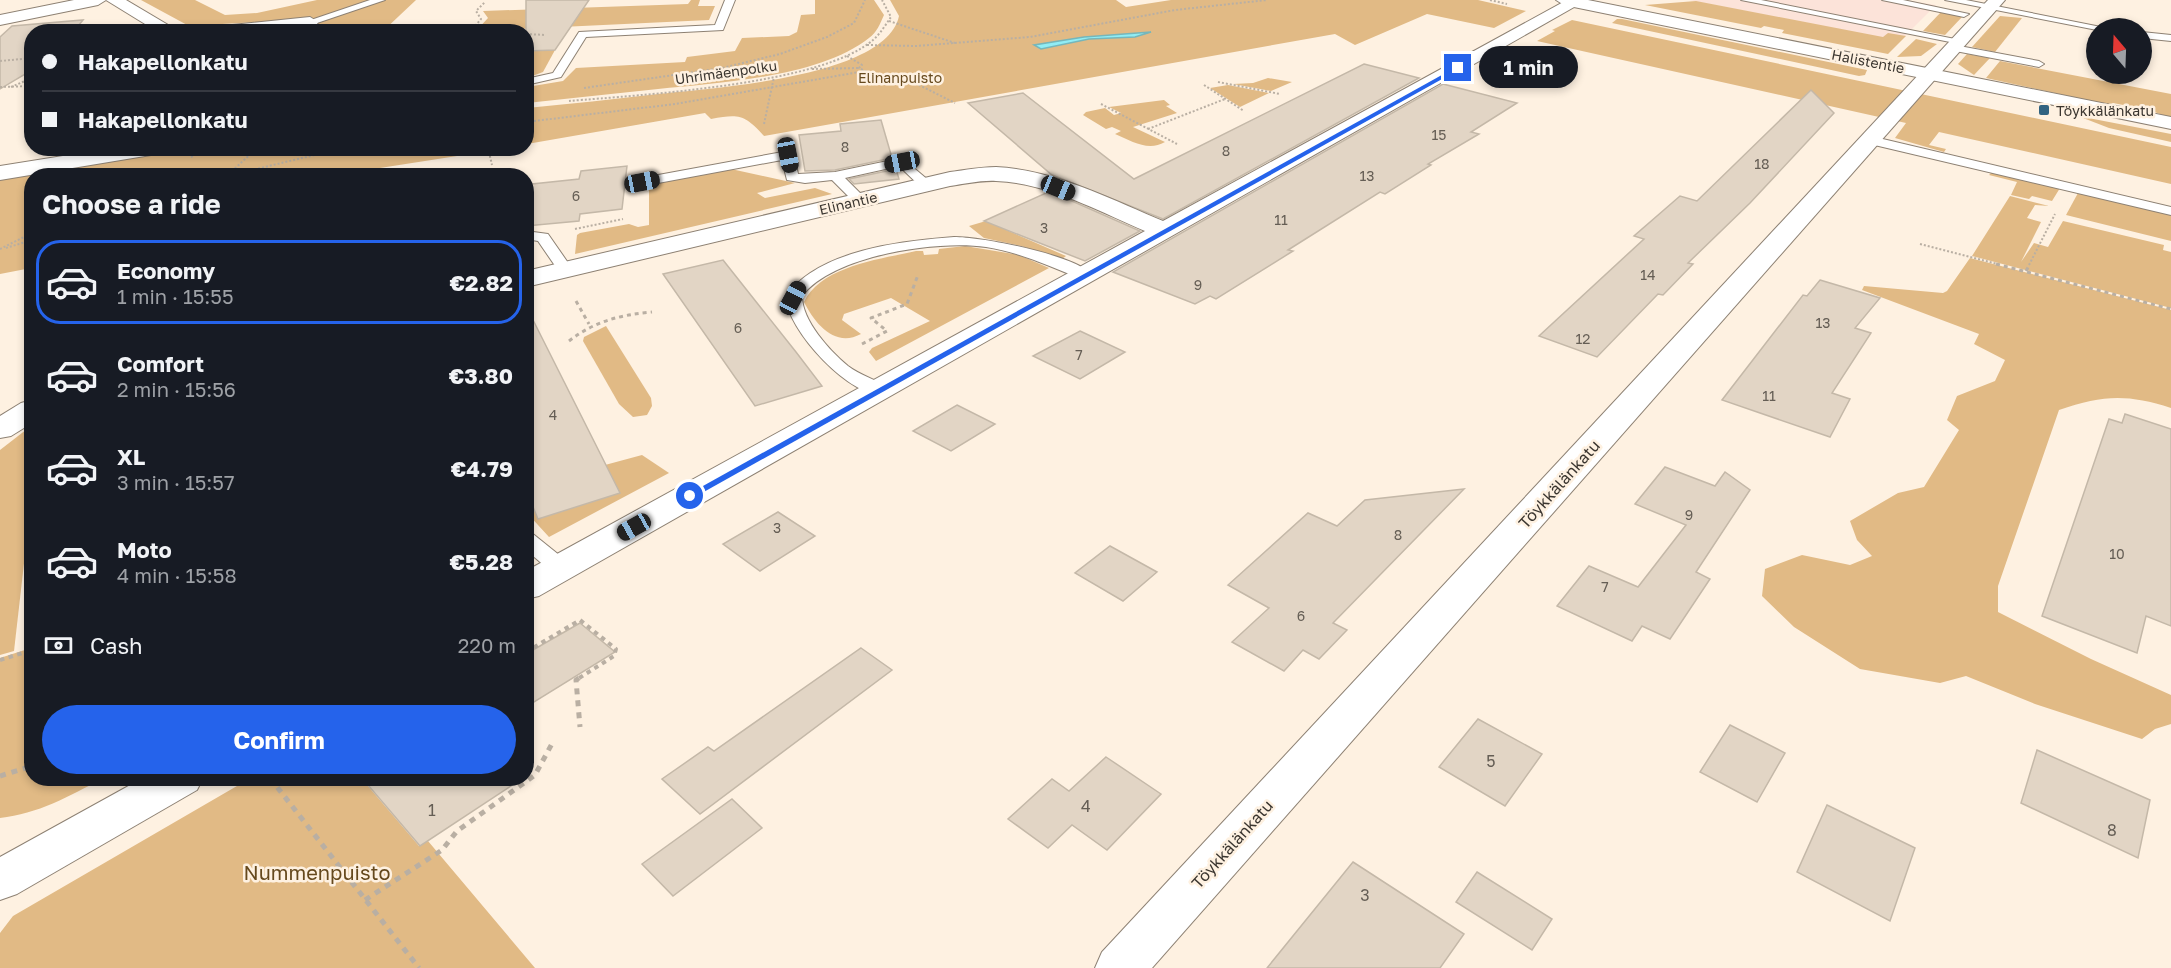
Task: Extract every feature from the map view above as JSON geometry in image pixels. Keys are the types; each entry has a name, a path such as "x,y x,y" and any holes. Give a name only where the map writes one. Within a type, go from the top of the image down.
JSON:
{"street":[{"path":"0,20 98,0"},
{"path":"114,0 158,24"},
{"path":"534,583 1086,276 1570,1"},
{"name":"Halistentie","path":"1570,1 2171,123"},
{"name":"Töykkälänkatu","path":"1120,968 1990,8"},
{"path":"291,24 310,22"},
{"path":"26,168 105,156"},
{"path":"0,172 24,168"},
{"name":"Elinantie","path":"534,277 967,176 996,174 1039,181 1165,231"},
{"path":"0,429 24,414"},
{"path":"0,880 168,786"}],"lane":[{"path":"310,22 380,0"},
{"path":"534,80 557,75 583,34 719,28 730,0"},
{"path":"1746,0 2039,64"},
{"path":"1887,0 1990,8"},
{"path":"1950,0 2086,25"},
{"path":"2068,21 2062,30 2086,35"},
{"path":"2152,36 2171,38"},
{"path":"1870,140 2171,211"},
{"path":"642,182 788,155 792,177 805,179 835,176 902,162 927,185"},
{"path":"835,176 860,200"},
{"path":"534,236 543,237 565,270"},
{"path":"880,390 843,369 832,360 794,312 793,298 800,286 815,274 844,263 914,245 947,240 973,241 1011,247 1086,276"},
{"path":"534,546 561,568"}],"path":[{"path":"580,89 722,68 780,54 827,37 854,23 865,0"},
{"path":"882,0 889,10 889,21 956,43"},
{"path":"866,45 894,47 1039,35 1175,10 1267,0"},
{"path":"477,24 481,19 476,11 486,1"},
{"name":"Uhrimäenpolku","path":"561,102 774,77 809,69 846,56 866,45 882,32 889,21"},
{"path":"846,56 862,64 860,68"},
{"path":"0,61 24,59"},
{"path":"809,69 860,68 915,83 955,104"},
{"path":"534,121 675,104 865,71"},
{"path":"764,124 774,77"},
{"path":"10,87 24,81"},
{"path":"1218,82 1280,94"},
{"path":"1204,85 1244,111"},
{"path":"0,87 24,86"},
{"path":"1148,129 1225,99"},
{"path":"1101,104 1177,144"},
{"path":"236,168 248,156"},
{"path":"260,168 311,156"},
{"path":"490,156 492,165"},
{"path":"585,227 642,214 642,182"},
{"path":"2026,272 2069,187"},
{"path":"0,250 24,237"},
{"path":"0,250 24,242"},
{"path":"1920,244 2171,309"},
{"path":"832,360 887,331 872,318 907,304 909,293 920,273"},
{"path":"568,341 589,324 617,315 652,312"},
{"path":"534,647 580,620 616,649 614,656 576,680 580,727"},
{"path":"0,660 24,652"},
{"path":"534,776 555,740"},
{"path":"0,776 24,768"},
{"path":"276,786 419,968"},
{"path":"365,900 442,850 457,831 520,786"}],"shaded area":[{"path":"1689,0 1905,0 1936,5 1900,41"}],"green space":[{"path":"141,0 195,0 225,15 257,13 317,0 416,0 390,24 292,24 308,19 185,24"},
{"path":"691,0 700,0 698,6 715,6 709,20 534,28 534,24 482,24 488,18 483,11 688,4"},
{"path":"815,0 874,0 884,15 872,36 824,62 797,70 739,81 534,102 534,86 563,81 576,68 685,62 687,57 735,51 742,38 789,36 797,32 801,15 815,14"},
{"name":"Elinanpuisto","path":"890,0 1116,0 1126,7 1171,0 1478,0 1526,11 1494,28 1427,14 1355,45 1335,34 764,136 751,123 740,117 728,116 711,119 705,113 534,143 534,107 716,88 793,76 831,66 863,54 887,37 899,16"},
{"path":"1696,1 1883,37 1888,33 1906,36 1888,54 1782,33 1784,30 1764,26 1761,28 1645,5"},
{"path":"1941,12 1962,17 1945,35 1923,31"},
{"path":"2000,16 2022,18 1995,52 1972,47"},
{"path":"1617,19 1867,70 1865,75 1859,76 1612,23"},
{"path":"1572,20 2171,147 2171,184 1939,132 1929,145 1946,149 1944,152 1895,138 1906,123 1537,41"},
{"path":"1916,39 1937,44 1921,56 1897,57"},
{"path":"555,50 543,72 534,75 534,51"},
{"path":"1967,54 1990,58 1974,75 1958,64"},
{"path":"2000,61 2086,78 2086,84 2119,84 2171,94 2171,118 2149,110 2113,103 2109,105 1986,78"},
{"path":"1268,78 1292,82 1271,91 1233,84 1253,83"},
{"path":"1228,85 1269,93 1240,107 1210,88"},
{"path":"1164,100 1170,105 1166,106 1177,113 1133,127 1165,142 1159,145 1146,146 1134,142 1115,134 1121,131 1112,127 1106,129 1083,115 1086,112 1105,108 1114,115 1121,113 1109,107"},
{"path":"2078,116 2171,134 2171,142 2109,128"},
{"path":"141,156 457,156 380,168 64,168"},
{"path":"731,169 795,183 757,193 765,198 815,188 832,194 575,254 577,235 580,233 629,224 638,227 649,225 649,185"},
{"path":"1992,172 2060,188 2052,201 2032,196 2029,199 2011,195 2017,182 1989,175"},
{"path":"24,174 24,269 0,274 0,178"},
{"path":"2078,193 2171,215 2171,241 2066,215"},
{"path":"2010,196 2049,206 2035,205 2027,218 2041,222 2021,262 2034,243 2048,247 2063,221 2164,245 2163,250 2171,252 2171,308 1972,256"},
{"path":"986,221 1066,256 1062,259 1021,246 984,238 969,226"},
{"path":"965,246 1019,255 1049,268 876,361 869,352 872,348 930,321 891,298 844,314 842,320 861,334 852,338 843,338 834,336 820,325 804,302 812,290 824,280 853,266 916,251 923,251 924,255 938,254 939,249"},
{"path":"1970,258 2171,310 2171,408 2141,400 2115,398 2089,401 2059,410 1998,586 1998,612 2091,659 2171,695 2171,724 2155,729 2142,739 2035,704 1966,676 1940,683 1860,669 1794,627 1762,596 1765,569 1802,555 1850,565 1872,556 1857,540 1850,521 1898,493 1924,487 1959,430 1947,420 1957,396 1995,381 2005,360 1974,344 1979,334 1862,290 1864,286 1943,293 1947,291"},
{"path":"606,326 651,398 652,406 647,415 633,417 619,404 583,341 584,337"},
{"path":"24,431 24,563 14,651 0,655 0,450"},
{"path":"642,455 669,473 549,537 534,521 534,509 538,519 619,493 605,465"},
{"path":"24,650 24,786 88,786 27,813 0,818 0,658"},
{"name":"Nummenpuisto","path":"237,786 368,786 419,846 428,841 535,968 0,968 0,933 13,916"}],"water":[{"path":"1151,32 1135,37 1089,39 1041,49 1034,45 1084,37"}],"building":[{"path":"526,0 589,0 555,50 534,51 534,24 526,24"},
{"path":"83,20 80,24 36,24"},
{"path":"24,25 24,75 0,89 0,37 12,26"},
{"path":"1364,64 1419,78 1163,219 1052,175 968,103 1023,93 1134,179"},
{"path":"1443,84 1517,103 1471,132 1479,134 1428,164 1431,165 1385,194 1380,192 1288,250 1293,251 1216,299 1210,296 1195,304 1113,272"},
{"path":"1811,90 1834,113 1750,203 1688,263 1693,264 1663,295 1658,294 1597,357 1539,336 1644,239 1634,236 1680,196 1697,201"},
{"path":"881,120 892,158 835,170 805,171 799,135 841,131 840,124"},
{"path":"627,166 622,209 580,214 579,221 534,225 534,184 579,179 581,171"},
{"path":"896,169 899,179 854,184 849,179"},
{"path":"1046,193 1072,201 1140,231 1085,261 984,221"},
{"path":"723,260 822,386 755,406 663,274"},
{"path":"1820,280 1880,298 1855,328 1871,333 1832,393 1850,399 1830,437 1722,400 1803,295 1807,296"},
{"path":"534,322 620,493 538,519 534,509"},
{"path":"1080,331 1125,352 1080,379 1033,356"},
{"path":"957,405 995,424 951,451 913,431"},
{"path":"2125,414 2171,429 2171,626 2146,616 2137,653 2042,616 2109,419 2122,423"},
{"path":"1665,467 1715,486 1725,472 1750,490 1696,572 1710,579 1670,639 1642,626 1632,641 1557,606 1589,566 1638,587 1686,525 1635,504"},
{"path":"1464,489 1333,623 1347,630 1319,659 1303,650 1284,671 1232,642 1269,608 1228,585 1308,513 1337,526 1365,500"},
{"path":"778,512 815,536 760,571 723,544"},
{"path":"1110,546 1157,572 1123,601 1075,573"},
{"path":"580,623 615,652 534,702 534,649"},
{"path":"861,648 892,670 700,814 662,779 708,747 714,751"},
{"path":"1478,719 1542,754 1505,806 1439,767"},
{"path":"1730,725 1785,753 1757,802 1700,772"},
{"path":"2037,750 2150,800 2138,858 2021,803"},
{"path":"1106,757 1161,794 1107,850 1072,825 1048,848 1008,819 1052,779 1069,791"},
{"path":"369,786 511,786 420,846"},
{"path":"732,799 762,828 673,896 642,864"},
{"path":"1827,805 1915,848 1890,921 1797,872"},
{"path":"1353,862 1464,934 1440,968 1267,968"},
{"path":"1477,872 1552,919 1532,950 1456,902"}],"place":[{"name":"Töykkälänkatu","path":"2044,110"}],"route":[{"path":"690,496 1458,68"}]}
